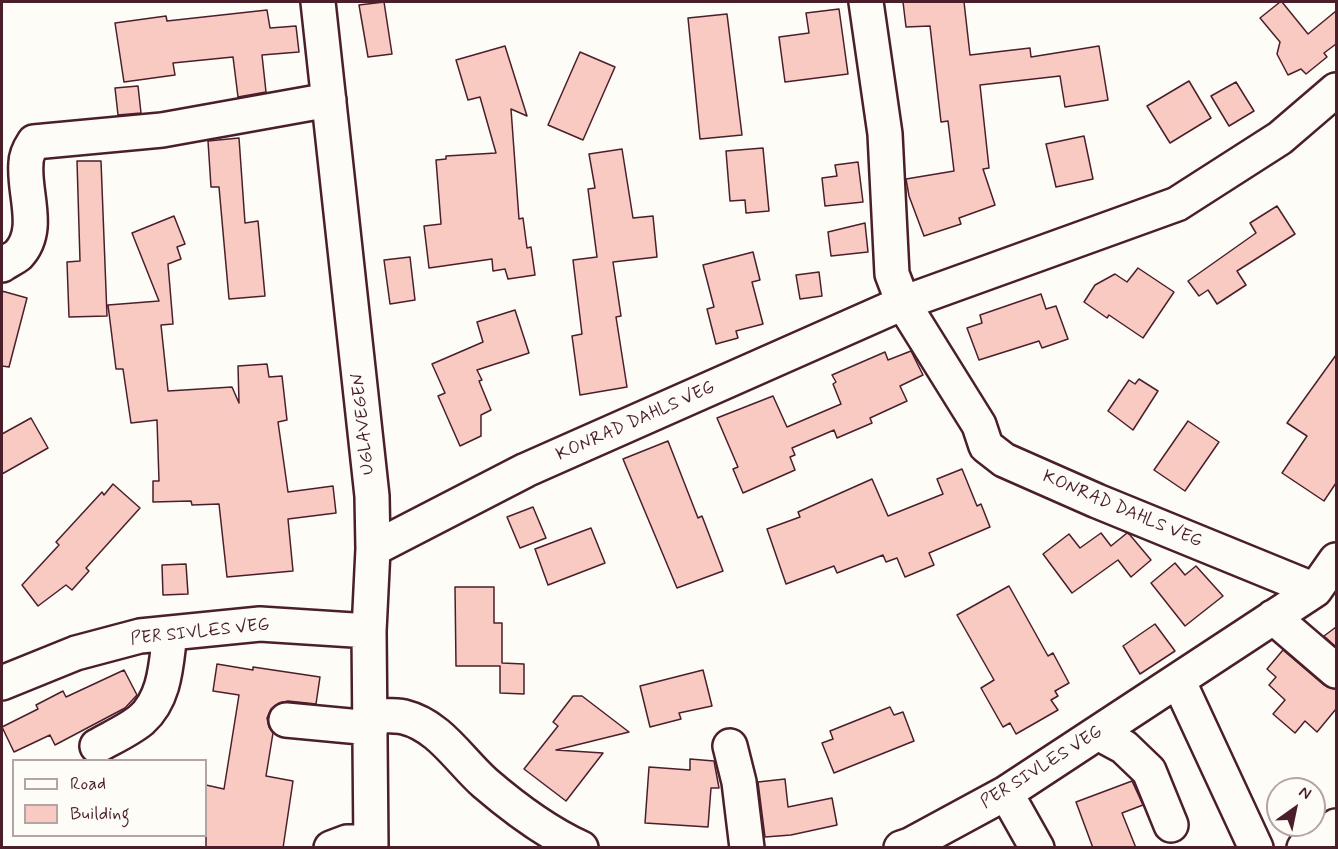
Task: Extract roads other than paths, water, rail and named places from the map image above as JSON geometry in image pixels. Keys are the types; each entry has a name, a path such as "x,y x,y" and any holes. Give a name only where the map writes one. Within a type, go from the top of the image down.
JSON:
{"street":[{"name":"UGLAVEGEN","path":"318,2 372,496 373,549 369,631 370,845"},
{"name":"KONRAD DAHLS VEG","path":"866,2 885,134 892,274 903,303 979,425 986,446 1004,460 1097,501 1329,575"},
{"name":"KONRAD DAHLS VEG","path":"373,549 526,470 903,303 1177,204 1280,138 1336,90"},
{"path":"2,265 17,255 29,238 30,217 26,163 28,152 34,142 162,130 329,100"},
{"name":"PER SIVLES VEG","path":"908,847 1006,793 1273,617 1329,575"},
{"path":"1273,617 1336,671"},
{"name":"PER SIVLES VEG","path":"2,684 76,653 140,636 260,624 369,631"},
{"path":"97,746 140,721 153,708 163,685 170,633"},
{"path":"1178,680 1256,848"},
{"path":"286,720 371,722 403,717 427,727 501,795 542,827 581,848"},
{"path":"1098,732 1124,747 1149,771 1171,825"},
{"path":"730,746 740,782 747,848"},
{"path":"1006,793 1037,848"},
{"path":"1304,848 1336,826"},
{"path":"331,848 346,842 370,845"}]}
